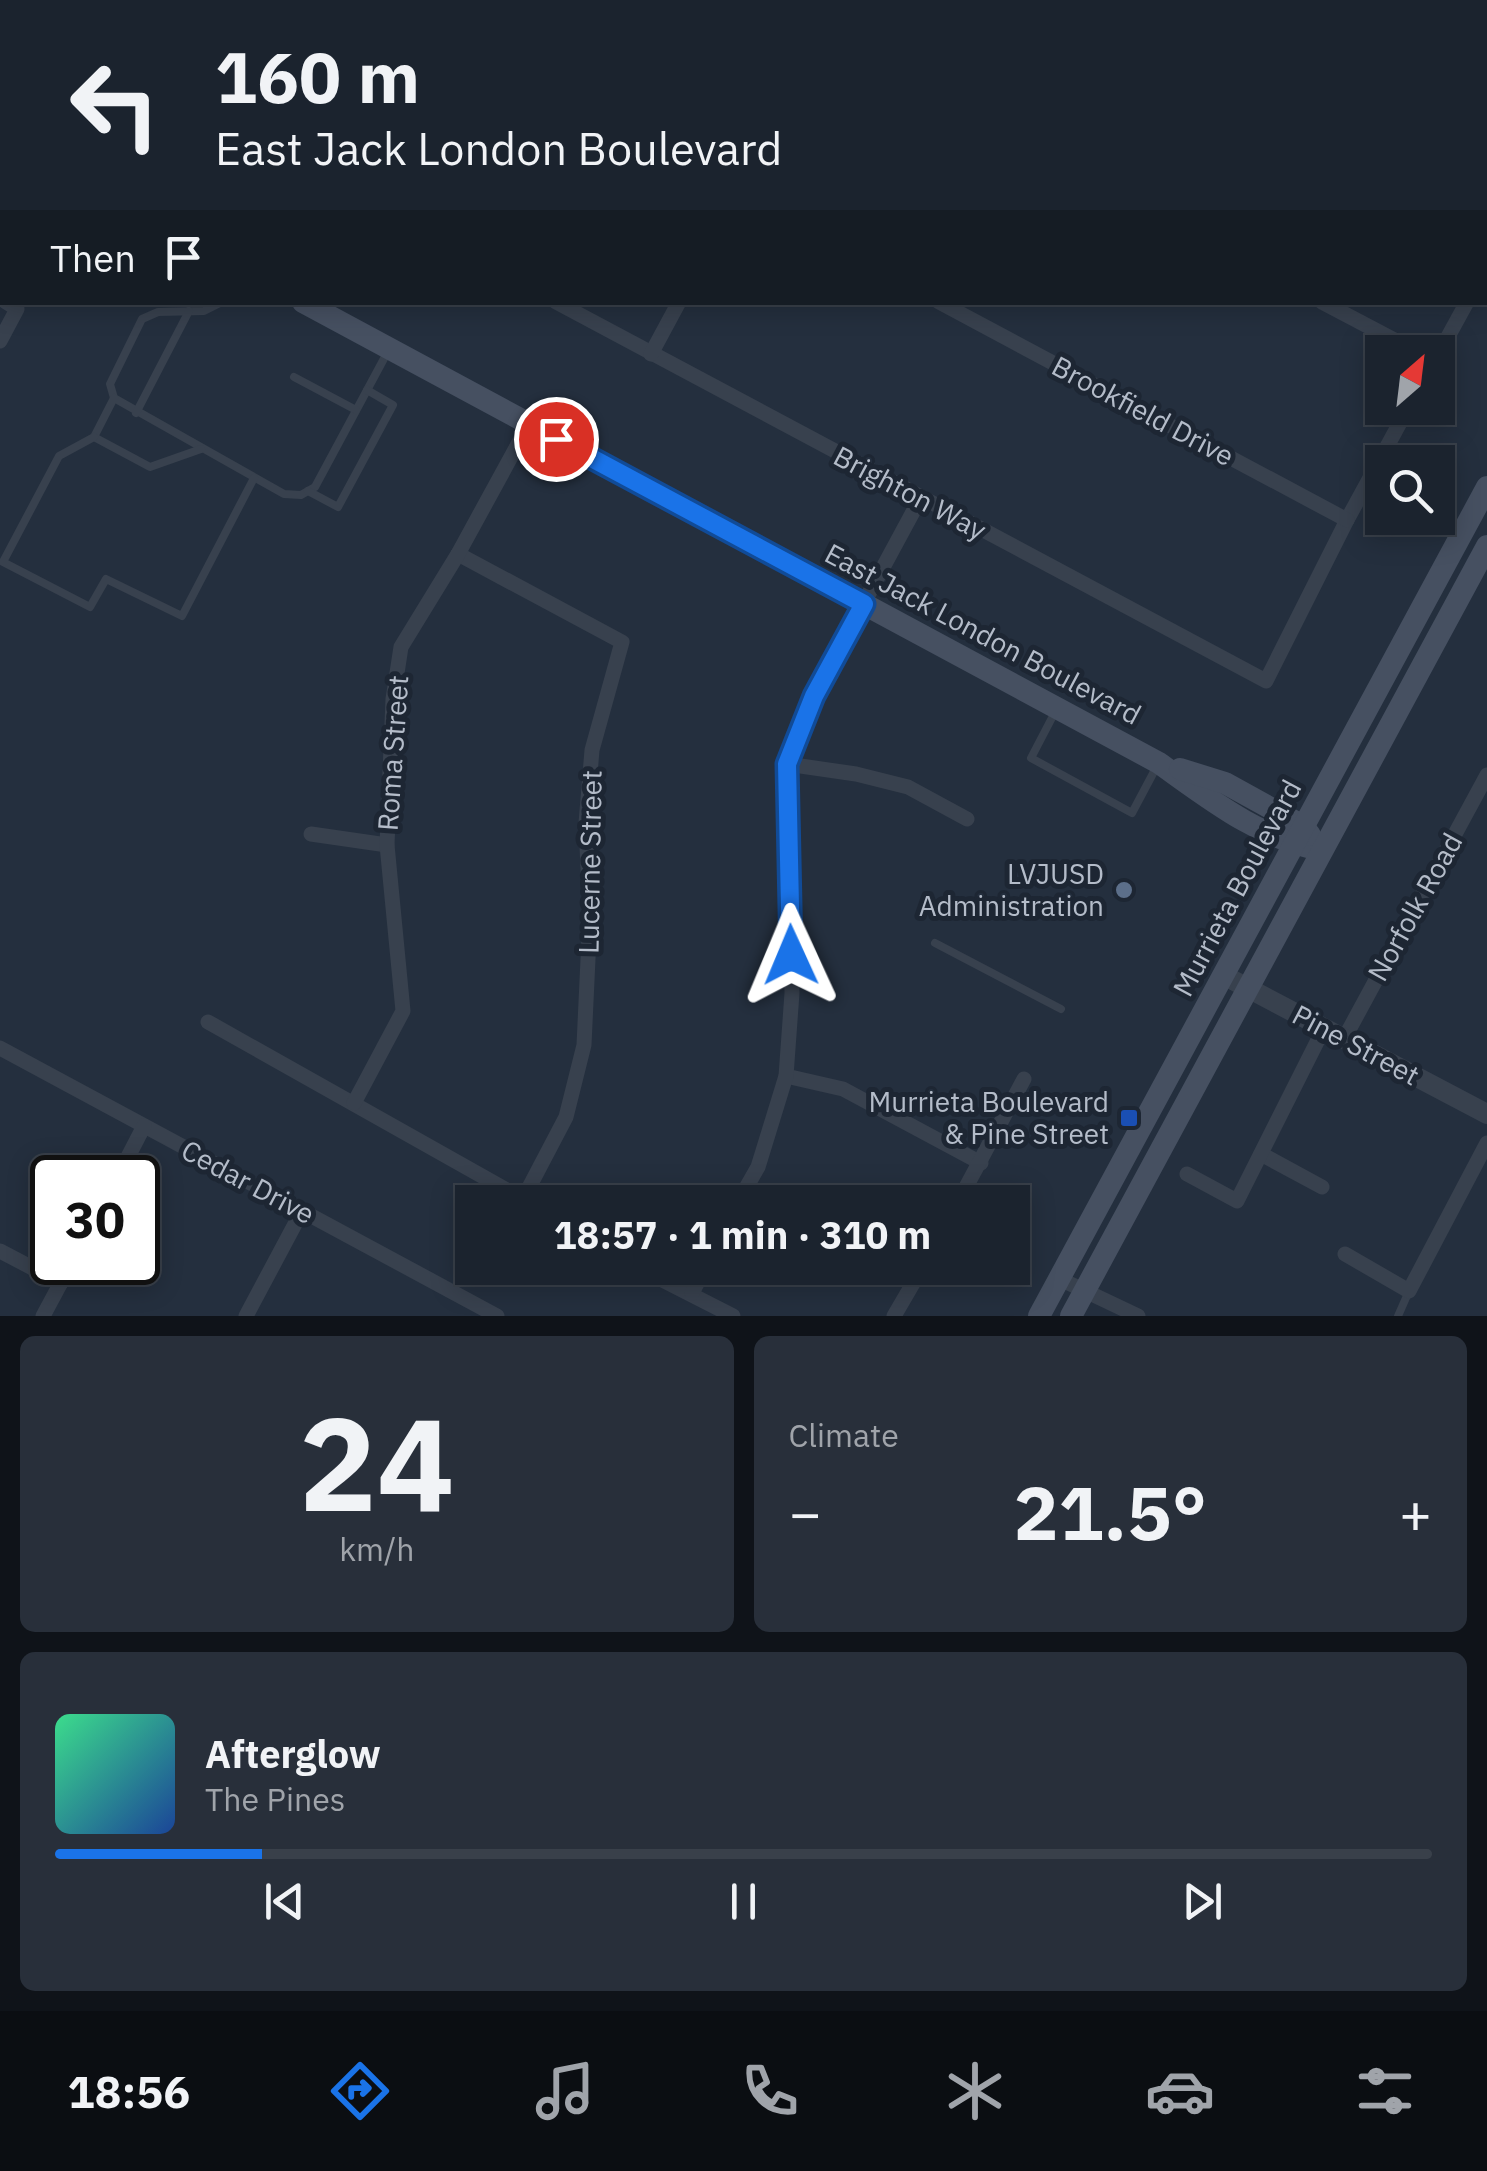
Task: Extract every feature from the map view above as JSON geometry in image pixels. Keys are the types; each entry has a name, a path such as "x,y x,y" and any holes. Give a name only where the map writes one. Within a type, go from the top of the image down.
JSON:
{"main road":[{"name":"East Jack London Boulevard","path":"308,305 1159,762 1225,783 1322,850"},
{"name":"Murrieta Boulevard","path":"1039,1316 1487,487"},
{"name":"Murrieta Boulevard","path":"1071,1316 1487,546"}],"street":[{"path":"0,342 6,305"},
{"name":"Brighton Way","path":"561,305 1266,681 1347,520"},
{"path":"650,354 677,305"},
{"name":"Brookfield Drive","path":"944,305 1347,520"},
{"path":"1328,305 1385,335"},
{"path":"1449,335 1465,305"},
{"name":"Roma Street","path":"354,1103 402,1011 387,845 393,699 401,647 458,554 529,424"},
{"path":"1347,520 1399,425"},
{"path":"748,1185 758,1167 786,1076 792,993 787,764 814,696 920,499"},
{"name":"Lucerne Street","path":"458,554 622,642 592,750 586,823 590,916 584,1045 566,1117 534,1185"},
{"path":"787,764 856,774 908,787 967,819"},
{"name":"Norfolk Road","path":"1344,1038 1487,776"},
{"path":"311,834 387,845"},
{"name":"Pine Street","path":"1225,976 1487,1114"},
{"path":"208,1022 498,1185"},
{"path":"1187,1174 1236,1201 1324,1028"},
{"name":"Cedar Drive","path":"0,1048 497,1316"},
{"path":"786,1076 843,1089 981,1162"},
{"path":"968,1185 1024,1079"},
{"path":"129,1155 144,1126"},
{"path":"1345,1254 1409,1292 1487,1144"},
{"path":"1261,1154 1322,1188"},
{"path":"246,1316 302,1211"},
{"path":"0,1251 30,1267"},
{"path":"1060,1278 1138,1316"},
{"path":"44,1316 59,1285"},
{"path":"675,1285 733,1316"},
{"path":"692,1293 696,1285"},
{"path":"894,1316 912,1285"}],"lane":[{"path":"158,312 162,305"},
{"path":"216,305 204,311 158,312 142,319 110,384 114,398 284,494 301,494 315,487 389,349"},
{"path":"136,413 189,311"},
{"path":"294,377 356,410"},
{"path":"308,490 338,507 394,405 367,390"},
{"path":"114,398 94,436 59,456 3,562 90,608 106,579 182,616 254,478"},
{"path":"94,436 150,467 202,449"},
{"path":"1057,708 1031,758 1132,813 1159,762"},
{"path":"935,943 1061,1008"},
{"path":"1398,1316 1409,1292"}],"place":[{"name":"LVJUSD Administration","path":"1124,890"},
{"name":"Murrieta Boulevard & Pine Street","path":"1129,1118"}],"route":[{"path":"556,439 864,604 814,696 787,764 791,955"}]}
